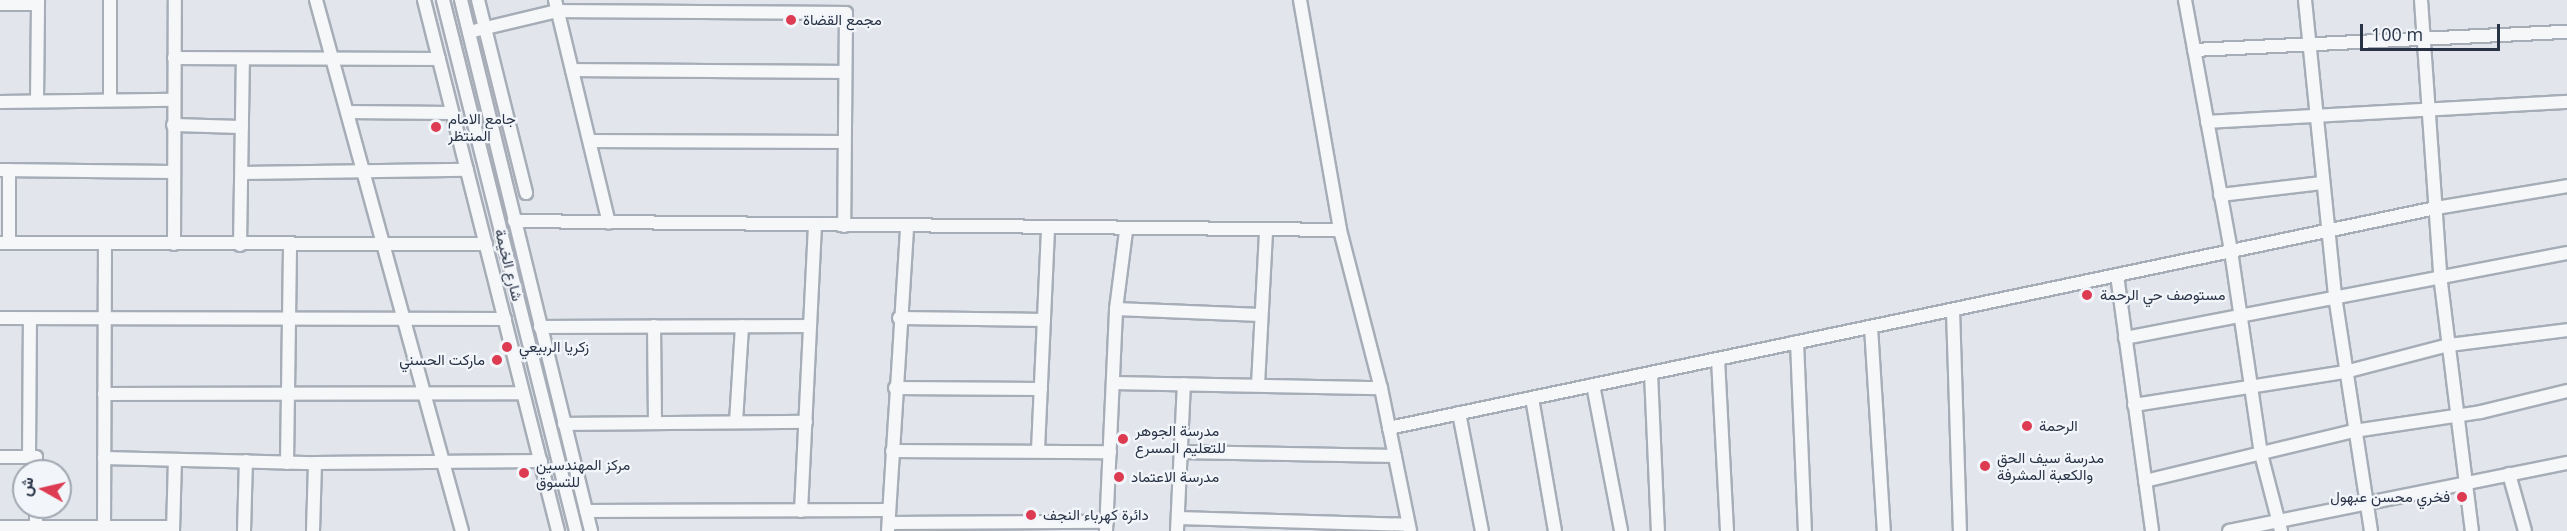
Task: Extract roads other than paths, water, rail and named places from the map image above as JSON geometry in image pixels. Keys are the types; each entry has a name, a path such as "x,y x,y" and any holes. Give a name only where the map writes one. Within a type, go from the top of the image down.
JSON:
{"street":[{"path":"110,0 110,100"},
{"path":"174,244 172,172 175,0"},
{"path":"316,0 421,392 462,531"},
{"path":"424,0 558,531"},
{"name":"شارع الخيمة","path":"443,0 576,531"},
{"name":"شارع الخيمة","path":"461,0 591,531"},
{"path":"478,0 526,193"},
{"path":"1178,518 1409,528 1382,388 1340,230 1300,0"},
{"path":"2185,0 2231,251 2261,454 2280,526"},
{"path":"2305,0 2335,296 2371,531"},
{"path":"2421,0 2440,275 2472,531"},
{"path":"0,4 38,2 37,101"},
{"path":"469,32 556,5 846,14 844,226"},
{"path":"556,5 609,223"},
{"path":"2194,50 2567,32"},
{"path":"174,58 439,59"},
{"path":"240,245 243,59"},
{"path":"572,70 845,72"},
{"path":"0,102 174,100"},
{"path":"2207,122 2567,102"},
{"path":"346,112 452,113"},
{"path":"174,125 242,127"},
{"path":"590,141 844,142"},
{"path":"172,172 4,170 4,243 486,244"},
{"path":"242,172 467,171"},
{"path":"2220,195 2322,183"},
{"path":"1389,428 2436,208 2567,186"},
{"path":"479,219 497,215"},
{"path":"514,221 1266,233 1340,230"},
{"path":"801,511 815,226"},
{"path":"889,521 899,318 907,228"},
{"path":"1038,450 1048,229"},
{"path":"586,511 801,511 889,521 1107,526 1116,309 1126,231"},
{"path":"1258,385 1266,233"},
{"path":"104,527 105,244"},
{"path":"287,463 290,245"},
{"path":"2125,338 2440,275 2567,253"},
{"path":"2117,275 2152,531"},
{"path":"1116,309 1261,315"},
{"path":"1953,310 1960,531"},
{"path":"522,317 533,340 539,342 541,332 654,326 810,326"},
{"path":"0,318 289,321 505,319"},
{"path":"29,457 30,318"},
{"path":"899,318 1044,320"},
{"path":"654,326 655,423"},
{"path":"736,422 742,326"},
{"path":"1871,327 1884,531"},
{"path":"2134,405 2249,384 2345,372 2449,345 2567,330"},
{"path":"1797,342 1805,531"},
{"path":"1718,359 1727,531"},
{"path":"1651,373 1658,531"},
{"path":"539,382 541,376 548,377 560,406"},
{"path":"1113,383 1382,388"},
{"path":"1177,531 1184,384"},
{"path":"1593,385 1621,531"},
{"path":"895,388 1041,389"},
{"path":"2145,481 2355,431 2457,415 2567,391"},
{"path":"104,394 522,393"},
{"path":"1532,398 1555,531"},
{"path":"1459,413 1482,531"},
{"path":"564,424 806,422"},
{"path":"892,451 1110,452"},
{"path":"1181,452 1395,456"},
{"path":"0,457 36,459"},
{"path":"104,458 287,463 541,461"},
{"path":"0,527 172,529 175,460"},
{"path":"244,531 246,461"},
{"path":"313,531 315,463"},
{"path":"2229,531 2280,526 2365,501 2567,463"},
{"path":"2510,474 2526,531"},
{"path":"36,519 36,527"}],"place":[{"name":"مجمع القضاة","path":"791,20"},
{"name":"جامع الامام المنتظر","path":"436,127"},
{"name":"مستوصف حي الرحمة","path":"2087,295"},
{"name":"زكريا الربيعي","path":"507,347"},
{"name":"ماركت الحسني","path":"497,360"},
{"name":"الرحمة","path":"2027,426"},
{"name":"مدرسة الجوهر للتعليم المسرع","path":"1123,439"},
{"name":"مدرسة سيف الحق والكعبة المشرفة","path":"1985,466"},
{"name":"مركز المهندسين للتسوق","path":"524,473"},
{"name":"مدرسة الاعتماد","path":"1119,477"},
{"name":"فخري محسن عبهول","path":"2462,497"},
{"name":"دائرة كهرباء النجف","path":"1031,515"}]}
